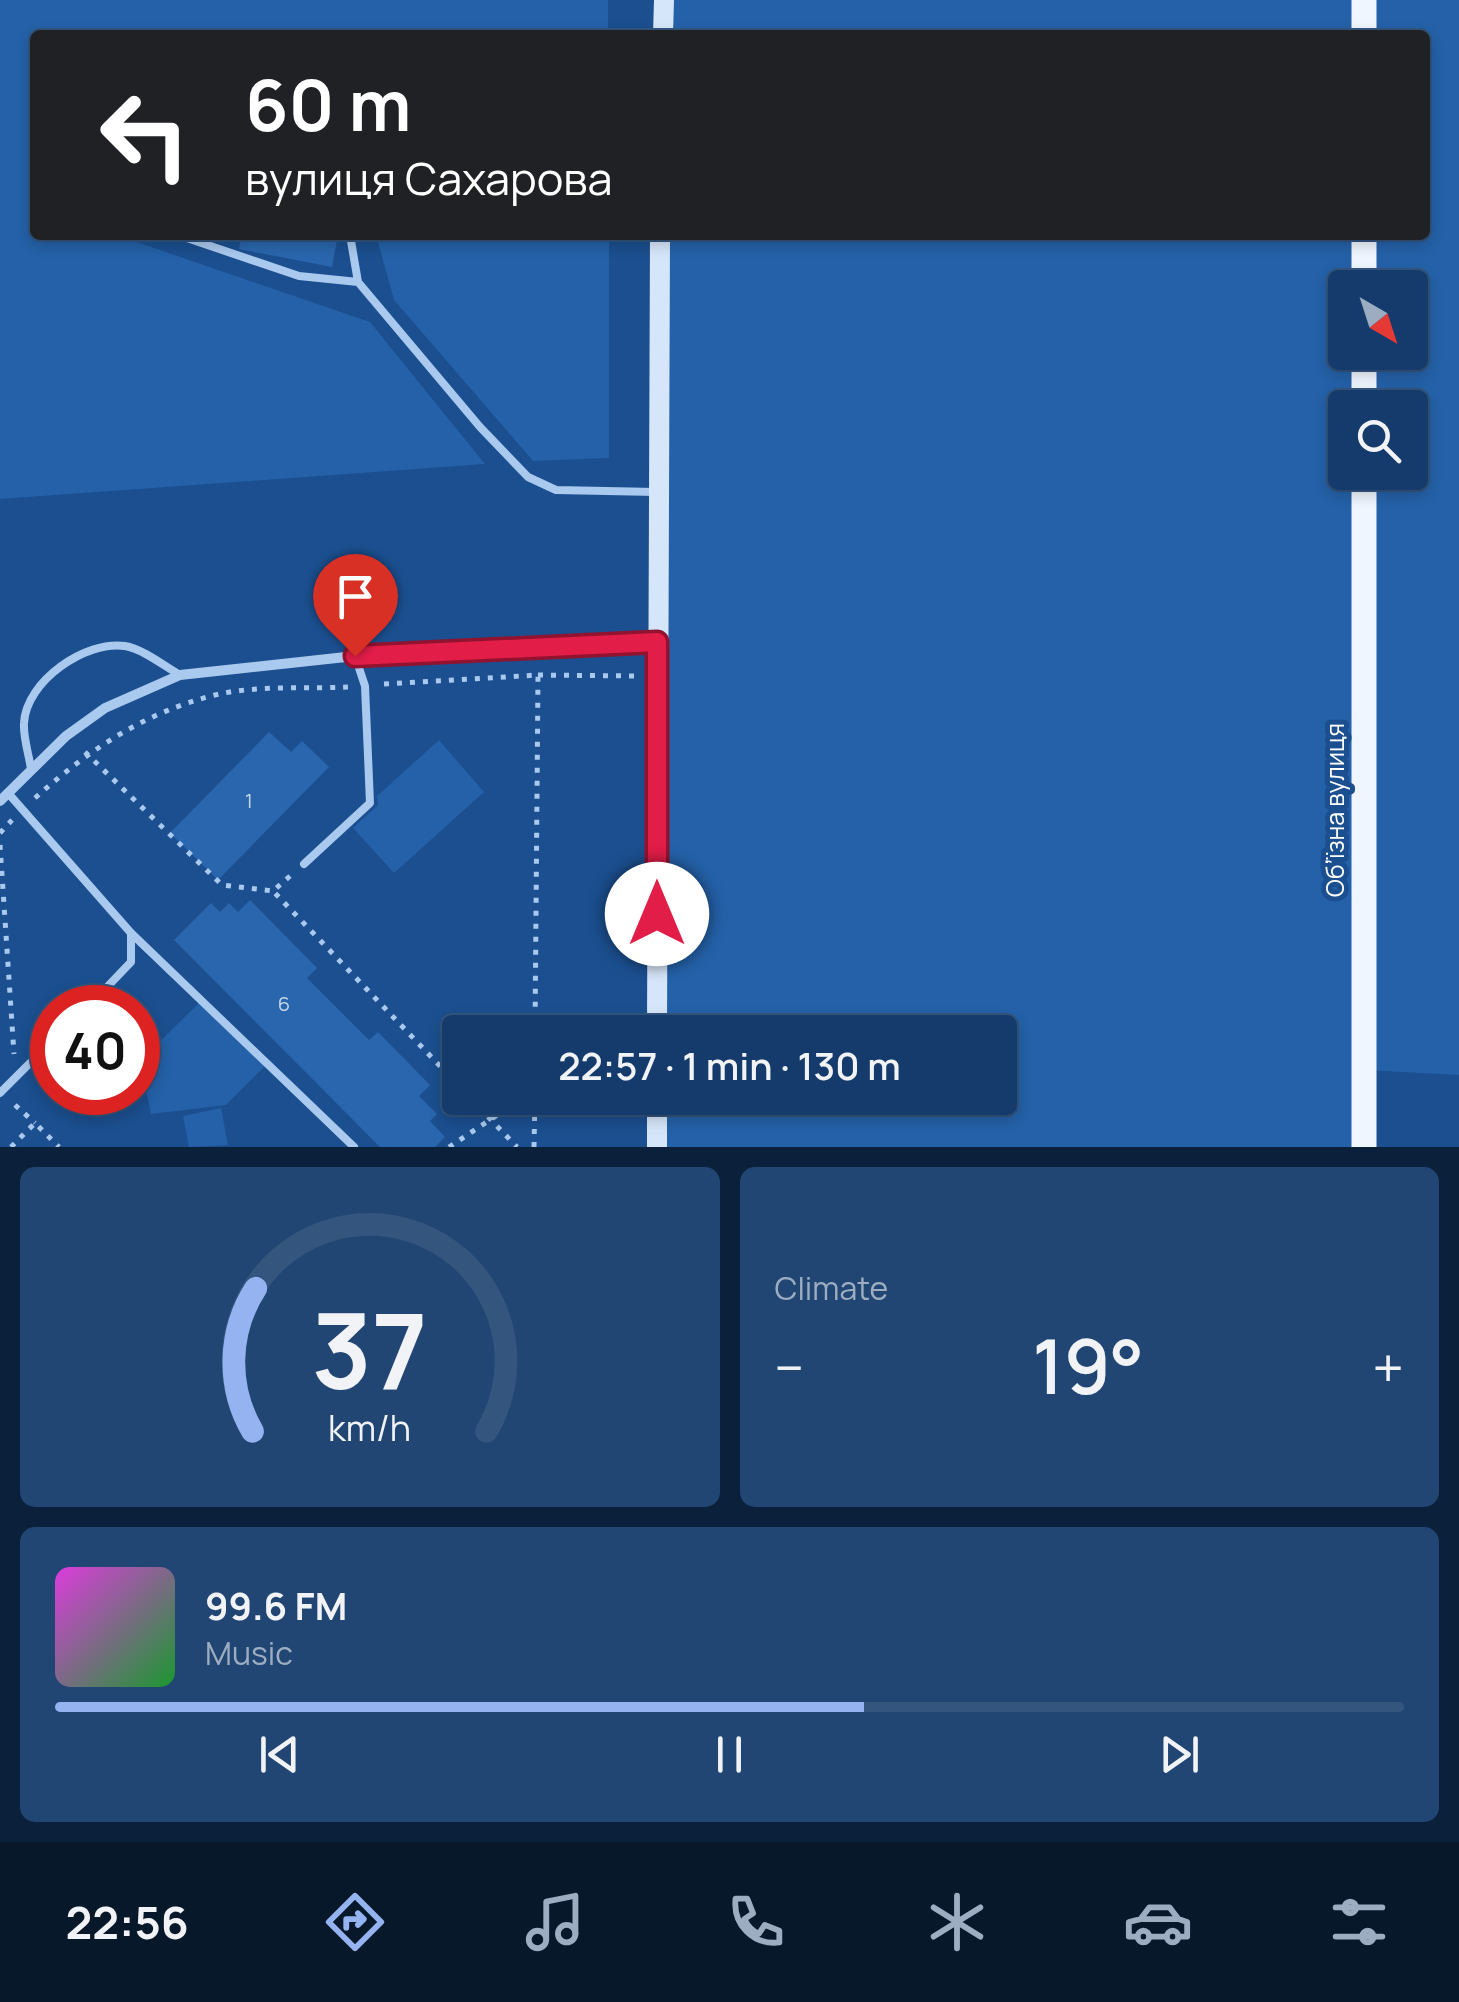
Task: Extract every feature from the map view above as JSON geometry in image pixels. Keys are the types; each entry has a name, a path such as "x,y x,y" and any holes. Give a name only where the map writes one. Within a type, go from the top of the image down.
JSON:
{"main road":[{"path":"1364,0 1364,30"},
{"path":"1364,240 1364,270"},
{"name":"Обʼїзна вулиця","path":"1364,490 1364,1147"}],"street":[{"path":"664,0 664,30"},
{"path":"657,1015 660,240"},
{"path":"4,797 31,769 105,708 180,675 355,656 657,642"},
{"path":"656,1115 656,1147"}],"lane":[{"path":"193,240 298,276 358,282"},
{"path":"351,240 358,282 480,427 528,477 556,490 656,492"},
{"path":"31,769 23,721 30,704 38,688 81,654 98,646 128,646 180,675"},
{"path":"304,864 370,803 365,686 355,656"},
{"path":"4,797 146,953 354,1147"},
{"path":"109,985 131,962 131,933"},
{"path":"0,1092 30,1062"}],"path":[{"path":"538,675 657,678"},
{"path":"88,754 222,885 273,891 442,1069"},
{"path":"0,845 15,1077"},
{"path":"273,891 304,864"},
{"path":"0,1092 59,1147"},
{"path":"487,1115 517,1147"},
{"path":"450,1147 495,1115"},
{"path":"534,1115 534,1147"},
{"path":"10,1147 35,1123"}],"shaded area":[{"path":"0,0 608,0 608,30 30,30 30,240 131,240 370,322 485,464 0,499"},
{"path":"664,0 1459,0 1459,1075 1365,1070 1364,1147 657,1147 657,1115 1017,1115 1017,1015 657,1015 660,240 1430,240 1430,30 663,30"},
{"path":"377,240 609,240 609,458 533,461 394,300"},
{"path":"439,740 484,792 394,873 353,828 378,805 377,796"},
{"path":"201,1001 265,1066 226,1105 160,1113 160,1041"},
{"path":"221,1108 228,1145 189,1147 183,1116"}],"building":[{"path":"241,240 337,240 332,267 239,249"},
{"path":"269,732 291,752 302,741 329,767 218,880 170,833"},
{"path":"250,900 317,968 307,978 369,1040 378,1032 430,1085 419,1096 437,1114 430,1121 445,1137 435,1147 380,1147 174,940 211,903 220,912 229,903 238,912"}],"route":[{"path":"355,656 657,642 657,914"}]}
